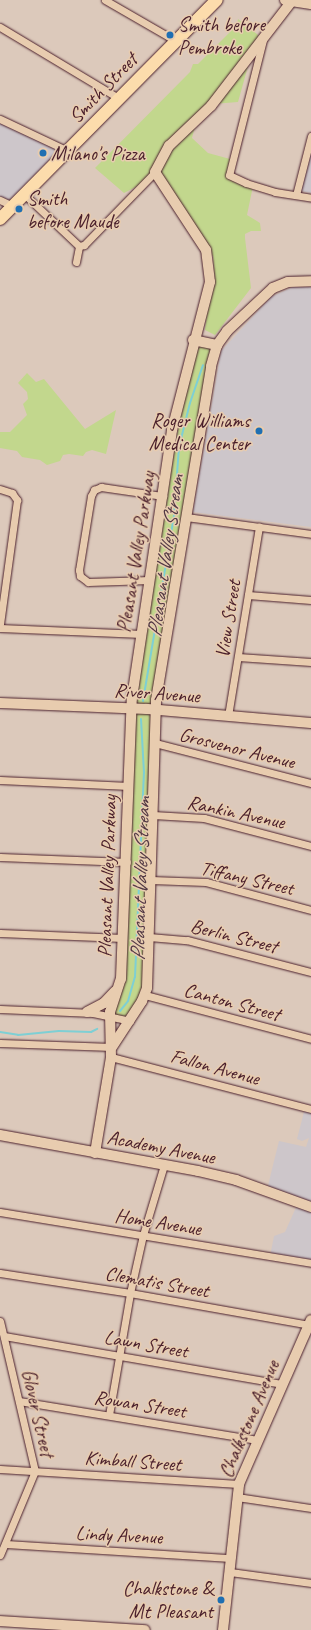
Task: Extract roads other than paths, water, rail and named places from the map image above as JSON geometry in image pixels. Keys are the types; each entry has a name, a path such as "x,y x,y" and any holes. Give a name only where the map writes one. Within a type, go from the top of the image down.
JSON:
{"main road":[{"name":"Smith Street","path":"0,219 217,0"}],"street":[{"path":"105,0 176,41"},
{"path":"79,246 84,245 155,172 169,146 211,106 264,40 287,1 311,4"},
{"path":"0,27 120,98"},
{"path":"264,40 229,175 246,184 311,198"},
{"path":"0,119 68,151"},
{"path":"296,195 311,136"},
{"name":"Pleasant Valley Parkway","path":"112,1052 109,1016 120,985 127,862 131,710 172,430 193,340 210,282 206,250 180,208 155,172"},
{"path":"25,194 79,246"},
{"path":"0,200 13,206"},
{"path":"76,262 79,246"},
{"path":"95,1153 112,1052 145,995 149,937 156,710 186,517 217,345 223,335 273,288 288,282 311,282"},
{"path":"193,340 217,345"},
{"path":"150,580 88,582 80,576 79,570 90,496 94,490 105,487 163,496"},
{"path":"0,489 12,493 17,500 0,624"},
{"path":"186,517 311,534"},
{"name":"View Street","path":"228,716 259,527"},
{"path":"248,595 311,600"},
{"path":"0,628 142,634"},
{"path":"238,657 311,662"},
{"name":"River Avenue","path":"0,703 156,710 311,723"},
{"name":"Grosvenor Avenue","path":"155,743 311,784"},
{"path":"0,780 129,786"},
{"name":"Rankin Avenue","path":"153,815 204,818 311,846"},
{"path":"0,857 127,862"},
{"name":"Tiffany Street","path":"151,880 206,882 311,910"},
{"path":"0,933 123,938"},
{"name":"Berlin Street","path":"149,937 187,940 311,972"},
{"name":"Pleasant Valley Parkway","path":"87,1012 104,1003 120,985"},
{"name":"Canton Street","path":"145,995 311,1039"},
{"path":"0,1009 87,1012 130,1020"},
{"path":"0,1043 112,1052"},
{"name":"Fallon Avenue","path":"112,1052 311,1109"},
{"name":"Academy Avenue","path":"0,1135 164,1165 236,1180 311,1207"},
{"path":"109,1415 130,1293 143,1235 164,1165"},
{"name":"Home Avenue","path":"0,1212 311,1264"},
{"name":"Clematis Street","path":"0,1273 310,1322"},
{"name":"Glover Street","path":"0,1320 4,1336 3,1347 19,1401 35,1470 6,1544 0,1555"},
{"name":"Chalkstone Avenue","path":"223,1630 237,1497 240,1484 256,1440 283,1384 310,1322"},
{"name":"Lawn Street","path":"4,1336 283,1384"},
{"name":"Rowan Street","path":"19,1401 256,1440"},
{"name":"Kimball Street","path":"0,1470 35,1470 240,1484"},
{"path":"237,1497 311,1508"},
{"name":"Lindy Avenue","path":"6,1544 231,1558"},
{"path":"230,1572 311,1583"},
{"path":"0,1621 59,1627 145,1630"}],"waterway":[{"name":"Pleasant Valley Stream","path":"143,701 174,515 179,447 190,403 203,365"},
{"name":"Pleasant Valley Stream","path":"120,1011 128,1001 135,977 144,773 141,719"},
{"name":"Pleasant Valley Stream","path":"0,1032 18,1035 59,1031 91,1032 97,1029"}],"place":[{"name":"Smith before Pembroke","path":"170,35"},
{"name":"Milano's Pizza","path":"43,153"},
{"name":"Smith before Maude","path":"19,209"},
{"name":"Roger Williams Medical Center","path":"259,431"},
{"name":"Chalkstone & Mt Pleasant","path":"221,1600"}]}
